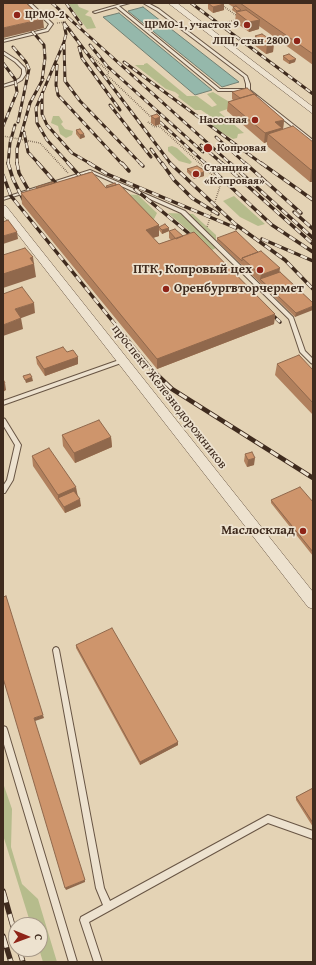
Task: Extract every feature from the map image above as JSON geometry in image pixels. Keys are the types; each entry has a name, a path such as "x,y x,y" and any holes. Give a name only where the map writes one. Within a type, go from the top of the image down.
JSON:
{"street":[{"path":"172,3 313,111"},
{"name":"проспект Железнодорожников","path":"3,208 313,603"}],"lane":[{"path":"3,41 47,30 51,24 29,3"},
{"path":"95,12 118,7 128,3"},
{"path":"145,3 158,10 246,78 248,90"},
{"path":"118,7 219,90 248,90 313,142"},
{"path":"3,52 24,69 22,80 3,86"},
{"path":"3,198 90,171 183,212 291,318 303,352 313,362"},
{"path":"3,403 122,361"},
{"path":"3,420 18,445 10,480 3,491"},
{"path":"56,650 100,888 108,907"},
{"path":"3,729 73,962"},
{"path":"98,962 84,920 268,819 313,835"}],"path":[{"path":"219,3 242,19"},
{"path":"216,25 238,20 237,19"},
{"path":"51,24 65,22 86,52 109,72 107,75 154,120 148,122 155,127 159,126 221,183 205,234"},
{"path":"3,136 40,143 72,177"}],"green space":[{"path":"68,3 77,3 79,7 89,11 85,15 91,17 96,28 87,29"},
{"path":"147,63 187,96 197,96 212,107 217,105 207,94 213,92 236,106 219,112 244,133 238,134 237,138 233,139 217,130 211,125 222,124 201,110 195,110 178,97 179,95 175,92 166,89 135,65 144,65"},
{"path":"53,116 59,116 63,122 61,124 65,129 73,131 72,135 66,138 60,134 58,126 51,123"},
{"path":"172,146 177,148 192,162 190,164 179,161 168,151 168,147"},
{"path":"121,194 138,195 157,213 154,219 148,222"},
{"path":"234,196 265,224 258,226 240,217 223,201"},
{"path":"168,213 193,214 216,235 216,248 212,250"},
{"path":"3,783 12,809 11,847 22,884 38,899 43,917 29,917 3,835"},
{"path":"48,932 57,962 43,962 41,957 48,957"}],"shaded area":[{"path":"143,7 239,82 222,87 128,11"},
{"path":"119,13 212,90 195,95 103,17"}],"building":[{"name":"ЦРМО-2","path":"3,3 26,3 43,19 3,28"},
{"path":"208,3 223,3 224,4 213,7"},
{"name":"ЛПЦ, стан 2800","path":"240,3 313,3 313,54"},
{"path":"236,6 241,10 237,11 233,7"},
{"path":"246,10 260,20 249,22 236,12"},
{"path":"262,34 274,42 267,44 255,36"},
{"path":"289,54 296,59 289,61 283,56"},
{"path":"247,88 257,96 254,94 240,98 232,92"},
{"path":"254,94 284,120 275,122 282,128 265,133 228,102"},
{"path":"157,114 160,117 155,119 151,116"},
{"path":"293,126 313,142 313,169 311,170 268,134"},
{"path":"80,129 84,134 80,135 76,130"},
{"path":"197,166 204,170 204,172 194,175 187,169"},
{"name":"Оренбургвторчермет","path":"92,172 106,188 119,184 159,225 146,230 159,244 194,232 275,314 157,359 21,193"},
{"path":"53,182 54,183 36,187"},
{"path":"115,183 116,185 106,186"},
{"path":"8,220 17,232 3,236 3,222"},
{"path":"165,224 169,228 162,230 159,227"},
{"path":"175,229 183,236 176,239 169,231"},
{"path":"236,231 258,252 242,258 242,261 217,238"},
{"path":"25,248 33,257 30,258 34,264 3,274 3,255"},
{"path":"261,251 280,268 261,275 242,258"},
{"path":"280,272 313,303 313,306 296,313 260,279"},
{"path":"22,287 34,303 15,309 21,318 3,325 3,294"},
{"path":"63,347 67,352 73,350 78,357 44,369 36,357"},
{"path":"299,355 313,370 313,403 277,364"},
{"path":"30,374 32,377 25,380 23,376"},
{"path":"99,420 111,437 74,453 62,435"},
{"path":"49,448 76,487 58,495 32,456"},
{"path":"252,452 255,458 248,460 245,454"},
{"name":"Маслосклад","path":"300,487 313,502 313,552 271,500"},
{"path":"74,491 80,499 64,507 58,498"},
{"path":"6,596 43,715 34,718 85,880 65,888 3,678 3,597"},
{"path":"112,628 178,742 140,762 76,645"},
{"path":"313,788 313,823 296,797"}],"railway":[{"path":"52,3 231,164"},
{"path":"66,3 81,24"},
{"path":"191,3 313,94"},
{"path":"64,23 171,164"},
{"path":"42,94 64,42 66,34 64,24"},
{"path":"32,31 44,45 45,58 42,80"},
{"path":"64,44 65,81 80,101 141,164"},
{"path":"90,45 107,66 203,152"},
{"path":"13,47 26,62 29,69 18,122"},
{"path":"79,47 82,58 120,110"},
{"path":"124,62 262,164"},
{"path":"3,63 15,79 17,92 3,126"},
{"path":"57,65 56,85 58,95 122,164"},
{"path":"17,163 17,149 30,103 43,79"},
{"path":"42,94 42,114 47,125 72,153 91,164"},
{"path":"42,94 36,108 37,123 47,140 69,164"},
{"path":"110,105 151,157"},
{"path":"160,122 206,164"},
{"path":"8,163 10,143 15,125"},
{"path":"24,132 28,152 39,164"},
{"path":"216,137 246,164"},
{"path":"201,145 223,164"},
{"path":"151,149 162,164"},
{"path":"8,163 13,179 24,201"},
{"path":"17,163 19,173 34,200"},
{"path":"38,163 61,189"},
{"path":"68,163 87,184"},
{"path":"89,163 107,174 236,228"},
{"path":"122,163 129,171"},
{"path":"162,163 174,180 192,198 218,214"},
{"path":"205,163 272,225 313,252"},
{"path":"222,163 313,244"},
{"path":"230,163 313,238"},
{"path":"245,163 301,213"},
{"path":"261,163 313,200"},
{"path":"171,164 235,224 285,260 313,289"},
{"path":"3,175 11,196 153,371"},
{"path":"135,189 198,241"},
{"path":"294,212 313,229"},
{"path":"262,239 313,261"},
{"path":"266,309 280,322"},
{"path":"153,371 172,389 313,478"},
{"path":"3,891 10,917"},
{"path":"3,936 11,962"},
{"path":"21,957 23,962"}],"place":[{"name":"ЦРМО-2","path":"17,15"},
{"name":"ЦРМО-1, участок 9","path":"247,25"},
{"name":"ЛПЦ, стан 2800","path":"297,41"},
{"name":"Насосная","path":"255,120"},
{"name":"Копровая","path":"208,148"},
{"name":"Станция «Копровая»","path":"196,174"},
{"name":"ПТК, Копровый цех","path":"260,270"},
{"name":"Оренбургвторчермет","path":"166,289"},
{"name":"Маслосклад","path":"303,531"}]}
